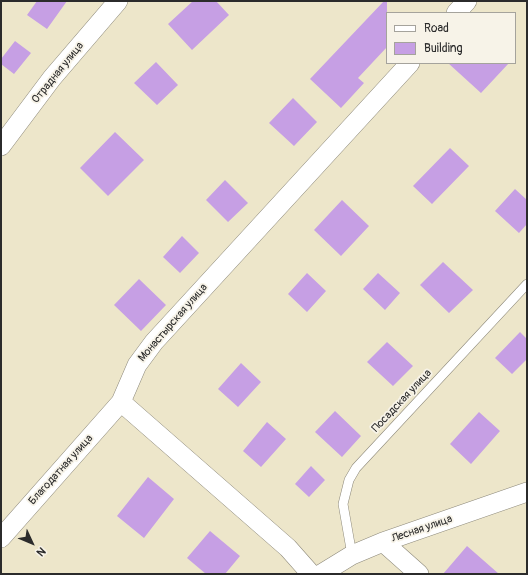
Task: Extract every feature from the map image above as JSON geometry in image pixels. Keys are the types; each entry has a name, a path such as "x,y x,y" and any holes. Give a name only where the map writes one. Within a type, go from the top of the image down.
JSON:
{"street":[{"name":"Отрадная улица","path":"1,146 52,78 118,1"},
{"path":"457,12 467,1"},
{"name":"Монастырская улица","path":"121,402 137,365 154,342 409,64"},
{"path":"121,402 288,548 310,574"},
{"name":"Благодатная улица","path":"1,538 121,402"},
{"name":"Лесная улица","path":"321,574 352,555 383,542 527,492"},
{"path":"383,542 419,574"}],"lane":[{"name":"Посадская улица","path":"352,555 343,504 349,480 356,468 527,284"}],"building":[{"path":"37,1 67,1 47,29 27,15"},
{"path":"193,1 216,1 229,15 192,50 168,24"},
{"path":"384,1 387,1 386,48 358,78 364,83 341,108 310,79"},
{"path":"15,41 31,53 14,74 1,64 1,59"},
{"path":"156,62 178,85 157,105 134,83"},
{"path":"449,64 508,64 481,93"},
{"path":"293,98 317,122 294,146 269,123"},
{"path":"115,132 144,160 108,196 80,168"},
{"path":"450,148 469,166 432,204 413,186"},
{"path":"225,180 248,203 228,222 206,200"},
{"path":"515,189 527,200 527,224 519,233 495,211"},
{"path":"342,200 369,226 341,256 314,230"},
{"path":"182,236 199,253 180,273 163,257"},
{"path":"443,262 473,290 449,313 420,285"},
{"path":"307,273 326,291 307,312 288,294"},
{"path":"378,273 400,293 385,310 363,289"},
{"path":"139,279 166,305 141,331 114,305"},
{"path":"520,332 527,339 527,359 512,374 495,358"},
{"path":"387,342 413,366 393,386 367,362"},
{"path":"241,363 261,382 238,407 218,389"},
{"path":"335,411 361,436 342,457 315,432"},
{"path":"479,412 500,431 471,464 450,444"},
{"path":"267,422 286,439 261,467 243,451"},
{"path":"311,466 325,480 309,497 295,484"},
{"path":"148,477 174,499 144,538 117,516"},
{"path":"210,531 240,556 225,574 206,574 187,558"},
{"path":"467,546 499,574 443,574"}]}
